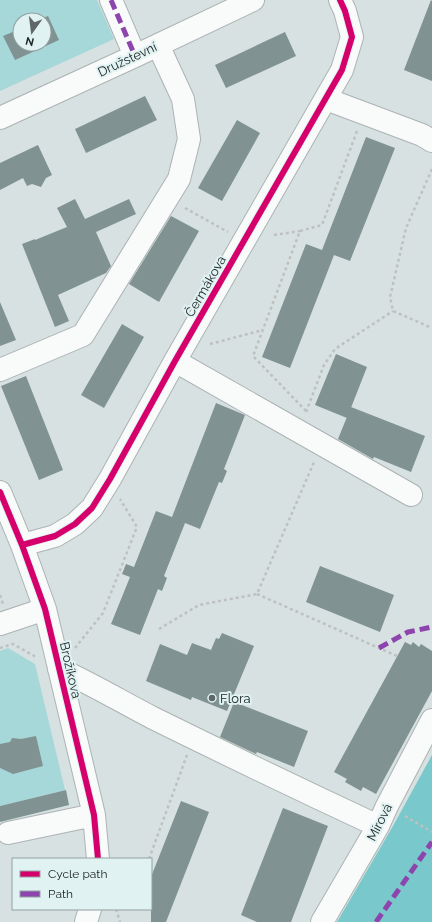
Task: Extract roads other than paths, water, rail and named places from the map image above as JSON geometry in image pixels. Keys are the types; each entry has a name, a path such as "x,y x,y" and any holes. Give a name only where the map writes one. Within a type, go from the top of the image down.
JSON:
{"street":[{"path":"111,0 135,56"},
{"name":"Družstevní","path":"0,118 158,45 226,6 253,0"},
{"name":"Čermákova","path":"22,545 55,536 75,524 92,508 110,479 175,361 342,70 352,37 345,11 340,0"},
{"path":"0,370 83,335 179,179 189,139 183,99 158,45"},
{"path":"326,98 422,135 432,141"},
{"path":"175,361 411,495"},
{"name":"Brožíkova","path":"0,492 22,545 45,609 94,815 98,858"},
{"path":"0,624 45,609"},
{"name":"Brožíkova","path":"58,662 86,681 125,704 378,826"},
{"name":"Mírová","path":"322,922 378,826 432,720"},
{"path":"8,833 94,815"},
{"path":"86,922 90,910"}],"place":[{"name":"Flora","path":"212,698"}]}
